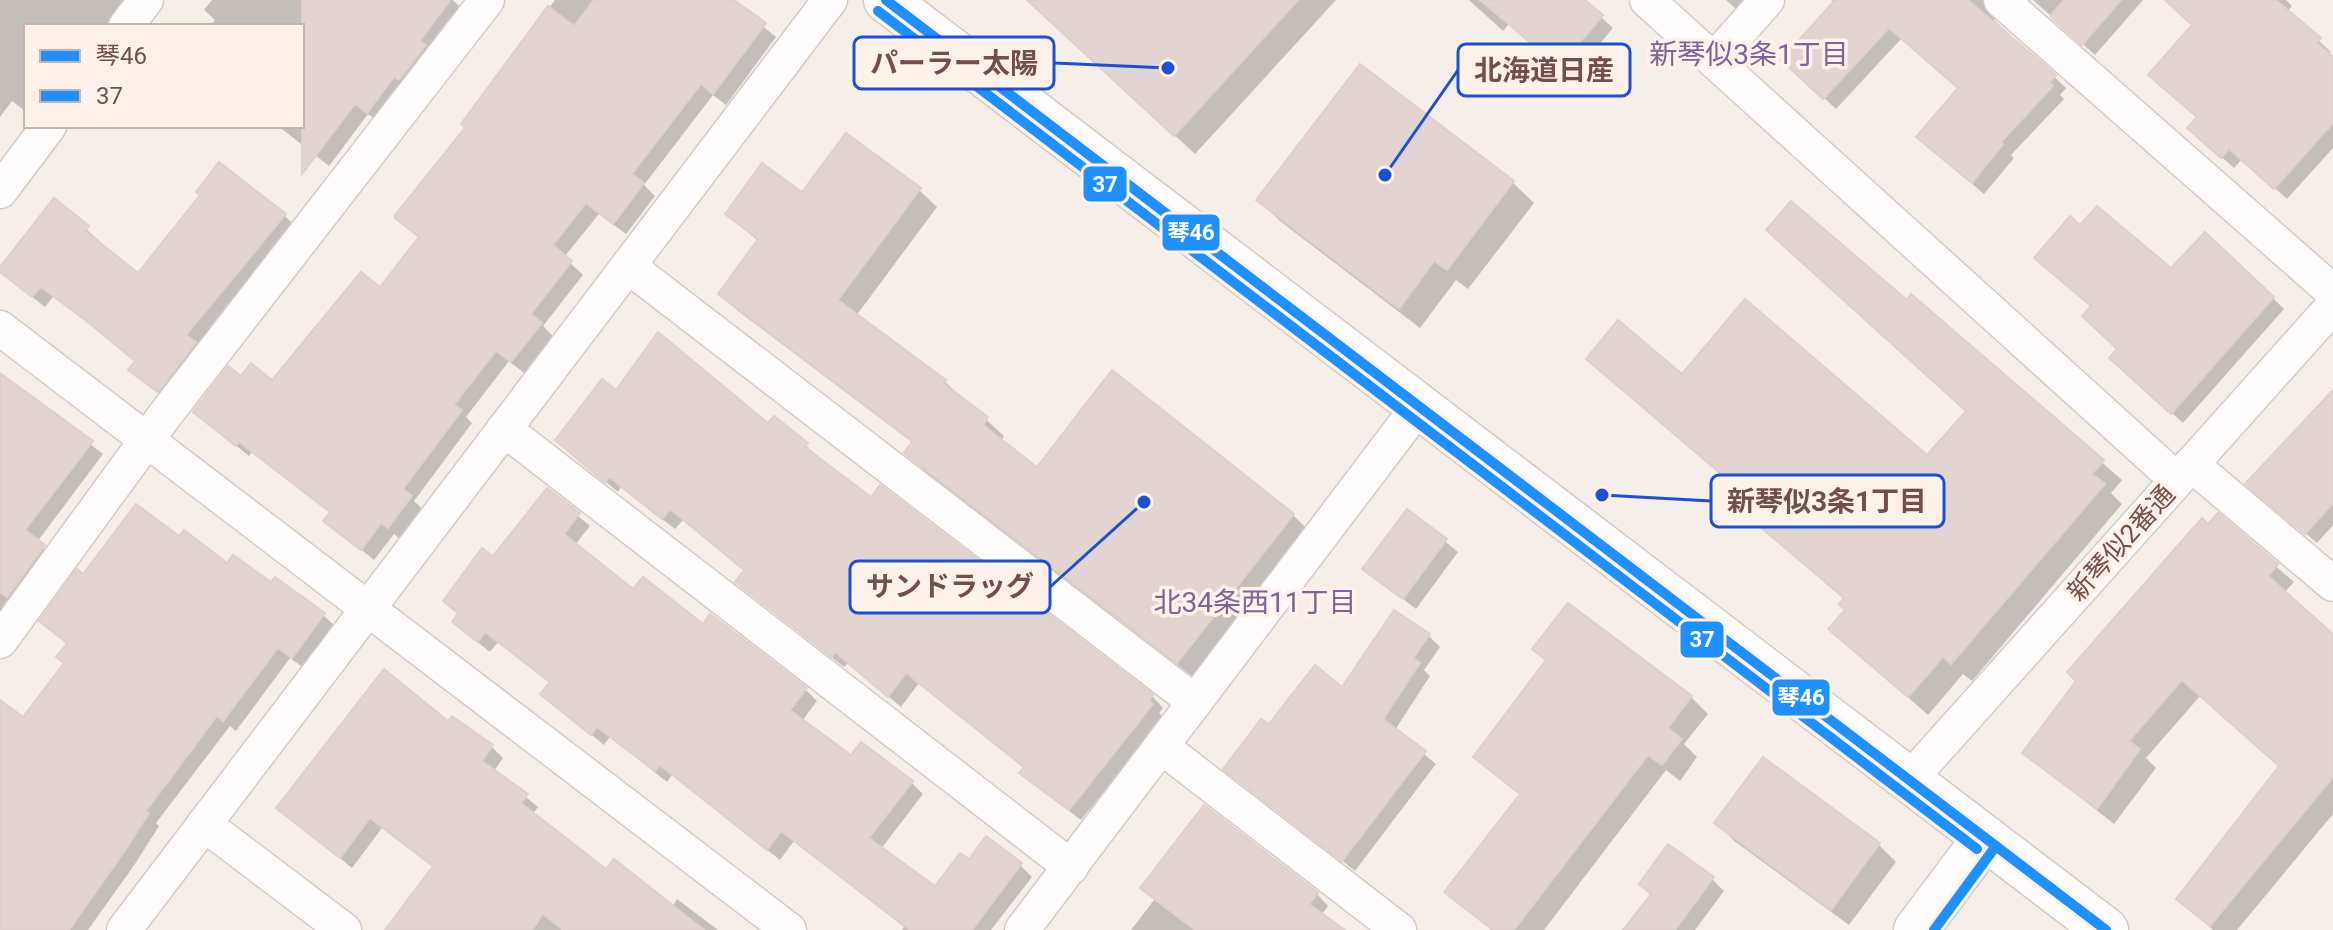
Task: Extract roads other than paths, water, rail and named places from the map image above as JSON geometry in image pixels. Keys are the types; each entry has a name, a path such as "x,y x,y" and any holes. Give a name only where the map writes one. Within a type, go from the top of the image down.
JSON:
{"main road":[{"path":"886,0 2106,930"},
{"path":"1916,930 1985,838"}],"street":[{"path":"128,24 146,0"},
{"path":"0,641 146,440 487,0"},
{"path":"124,930 830,0"},
{"path":"1647,0 2184,472 2333,584"},
{"path":"1714,60 1767,0"},
{"path":"2001,0 2333,292"},
{"path":"0,191 47,128"},
{"path":"628,266 1195,702"},
{"name":"新琴似2番通","path":"1909,780 2333,306"},
{"path":"0,328 789,930"},
{"path":"1022,930 1419,406"},
{"path":"504,429 1071,867"},
{"path":"1162,747 1399,930"},
{"path":"204,824 344,930"}],"place":[{"name":"パーラー太陽","path":"1168,68"},
{"name":"北海道日産","path":"1385,175"},
{"name":"新琴似3条1丁目","path":"1602,495"},
{"name":"サンドラッグ","path":"1144,502"}],"district":[{"name":"新琴似3条1丁目","path":"1749,54"},
{"name":"北34条西11丁目","path":"1255,602"}]}
